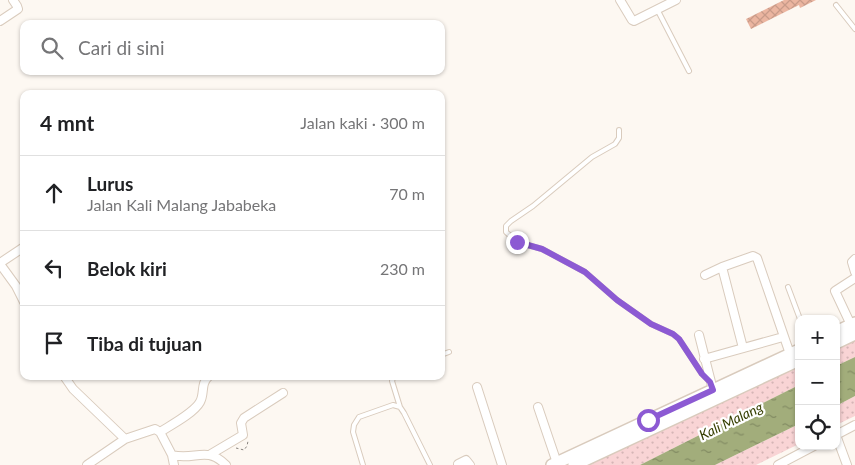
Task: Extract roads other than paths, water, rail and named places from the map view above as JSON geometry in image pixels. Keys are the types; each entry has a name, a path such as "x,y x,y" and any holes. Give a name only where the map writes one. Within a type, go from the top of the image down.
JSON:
{"main road":[{"path":"840,331 854,328"},
{"path":"840,340 854,328"},
{"path":"554,464 711,386 795,355"},
{"path":"574,465 795,355"}],"street":[{"path":"0,21 18,9 13,0"},
{"path":"620,0 634,21 676,0"},
{"path":"20,250 0,264 20,294"},
{"path":"705,275 753,256 757,258 783,337 795,354"},
{"path":"855,259 852,262 855,272"},
{"path":"722,267 743,348"},
{"path":"854,328 835,291 855,278"},
{"path":"16,286 20,284"},
{"path":"699,335 711,386"},
{"path":"704,359 783,337"},
{"path":"67,380 73,389 125,439"},
{"path":"160,432 198,406 205,380"},
{"path":"477,387 502,465"},
{"path":"172,455 181,457 210,454 243,434 241,423 244,418 283,393"},
{"path":"538,407 554,464"},
{"path":"840,433 855,425"},
{"path":"87,465 125,439 152,429 160,432 172,455 174,465"},
{"path":"840,446 847,465"},
{"path":"778,465 806,450"},
{"path":"210,454 220,459 226,465"},
{"path":"458,464 466,460 470,465"}],"lane":[{"path":"836,4 855,29"},
{"path":"657,9 689,71"},
{"path":"619,130 620,138 615,144 592,157 533,206 511,221 506,226 506,232 517,242 542,249 585,272 617,300 651,324 673,334 679,339 711,386"},
{"path":"788,287 798,315"},
{"path":"392,380 400,407 430,465"},
{"path":"363,465 353,432 354,424 359,418 393,405 400,407"}],"water":[{"path":"855,357 855,396 840,404 840,364"},
{"name":"Kali Malang","path":"795,387 795,426 715,465 640,465"}]}
